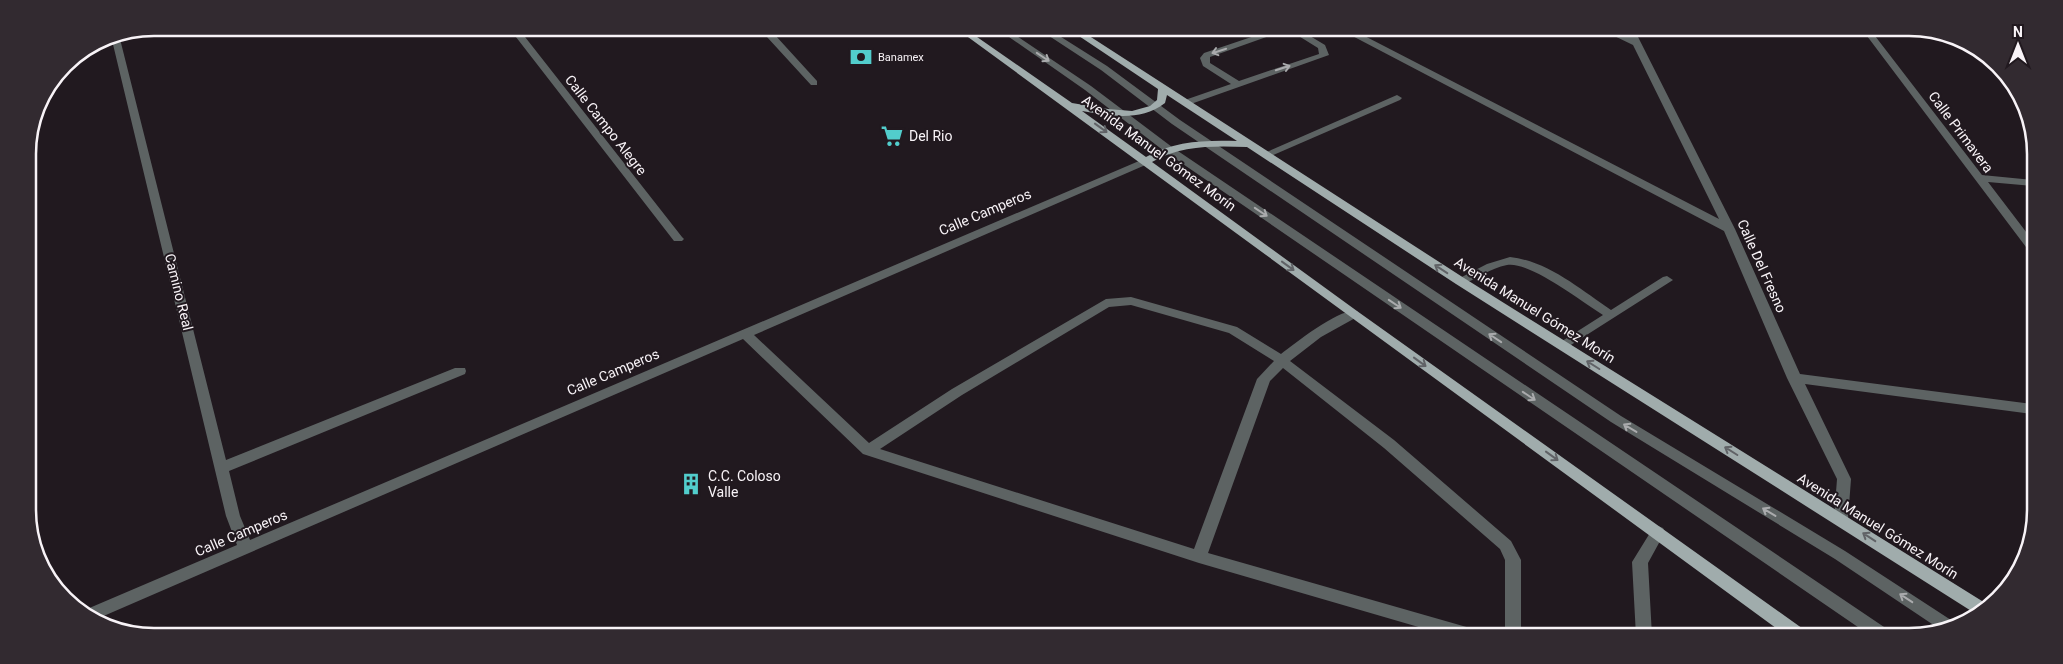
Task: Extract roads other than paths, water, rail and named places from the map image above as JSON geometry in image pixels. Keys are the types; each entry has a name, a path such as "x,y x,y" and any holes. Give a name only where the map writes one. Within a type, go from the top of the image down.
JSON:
{"main road":[{"name":"Avenida Manuel Gómez Morín","path":"970,36 1146,161 1353,314 1788,627"},
{"name":"Avenida Manuel Gómez Morín","path":"1083,36 1460,281 1976,606"},
{"path":"1068,105 1138,114 1156,106 1162,101 1163,88"},
{"path":"1146,161 1180,145 1206,142 1251,144"}],"street":[{"name":"Calle Campo Alegre","path":"519,36 678,239"},
{"path":"771,36 814,82"},
{"path":"1012,36 1121,113 1168,149 1871,627"},
{"path":"1053,36 1206,142 1616,419 1840,555 1943,623"},
{"path":"1237,84 1206,64 1205,58 1207,55 1264,36"},
{"path":"1185,103 1324,55 1322,47 1303,36"},
{"path":"1357,36 1729,229"},
{"path":"1620,36 1636,43"},
{"name":"Calle Del Fresno","path":"1632,36 1729,229 1794,378 1844,479 1841,520"},
{"name":"Calle Primavera","path":"1871,36 2027,242"},
{"name":"Camino Real","path":"117,42 233,516 246,548"},
{"path":"1267,154 1397,98"},
{"name":"Calle Camperos","path":"96,613 1146,161"},
{"path":"1979,178 2027,182"},
{"path":"1460,281 1494,265 1511,261 1527,263 1611,315"},
{"path":"1563,346 1667,280"},
{"path":"868,450 957,392 1106,303 1131,301 1233,330 1281,360 1390,444 1506,546 1513,560 1513,627"},
{"path":"1199,557 1264,379 1281,360 1325,328 1353,314"},
{"path":"744,333 868,450 1199,557 1443,627"},
{"path":"222,468 460,371"},
{"path":"1794,378 2027,408"},
{"path":"1644,627 1640,562 1658,532"}],"place":[{"name":"Banamex","path":"861,57"},
{"name":"Del Rio","path":"892,136"},
{"name":"C.C. Coloso Valle","path":"691,484"}]}
